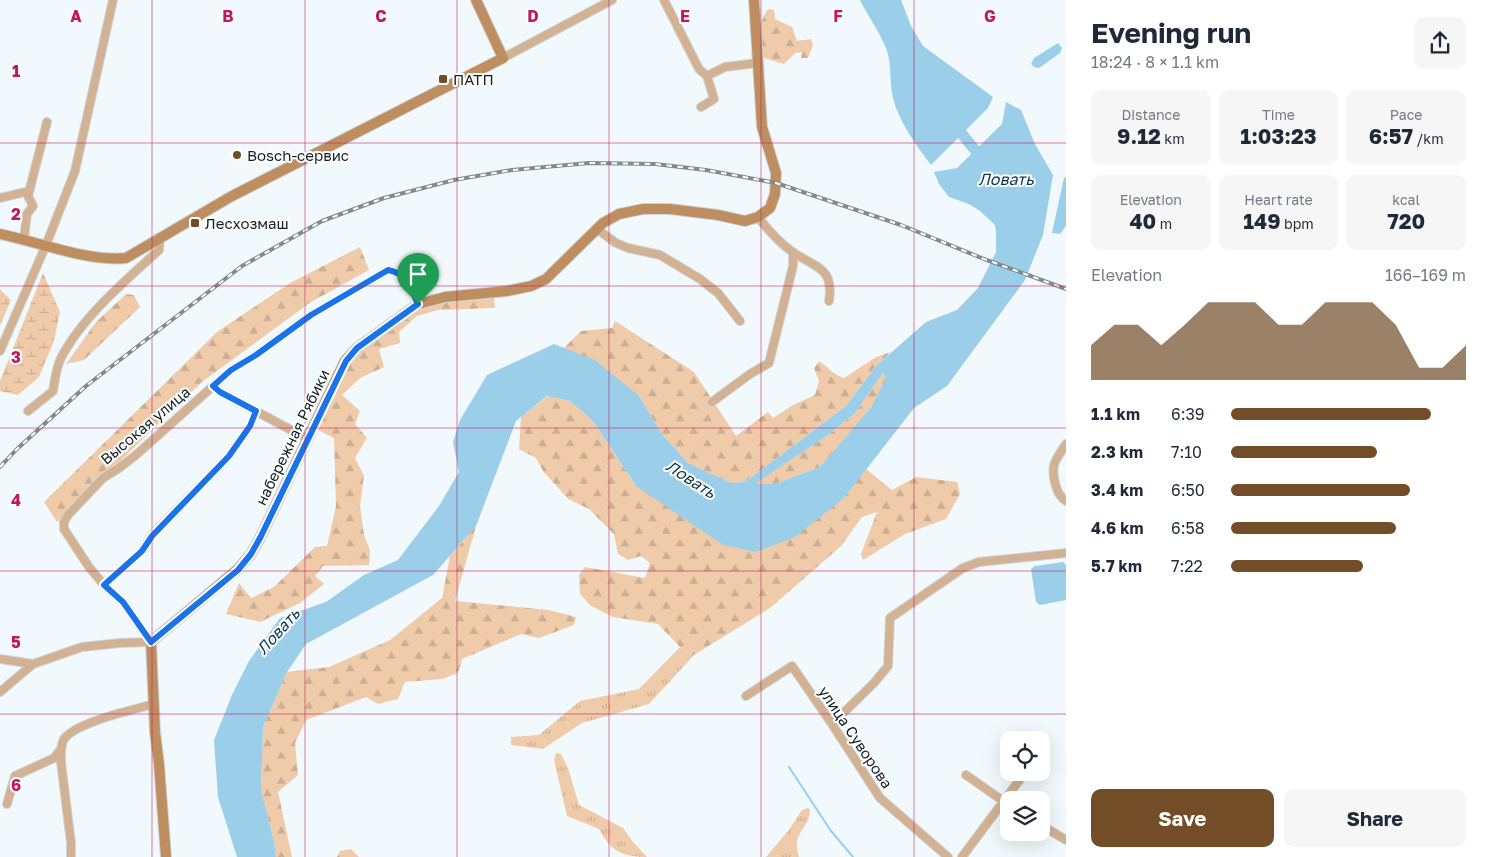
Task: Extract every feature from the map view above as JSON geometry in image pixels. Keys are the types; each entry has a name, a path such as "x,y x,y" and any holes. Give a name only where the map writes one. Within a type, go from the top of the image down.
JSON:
{"street":[{"path":"0,351 46,245 75,171 113,0"},
{"path":"476,0 503,58"},
{"path":"0,234 96,257 113,260 126,258 232,196 503,58 612,0"},
{"path":"664,0 699,69 707,76 714,99 700,107"},
{"path":"754,0 762,127 776,173 776,185 770,208 758,217 793,252 823,270 830,280 829,301"},
{"path":"707,76 725,67 757,63"},
{"path":"24,239 27,214 33,206 28,196 47,122"},
{"path":"0,198 29,191"},
{"name":"набережная Рябики","path":"151,642 231,576 245,562 260,538 346,361 351,354 418,304 445,297 507,292 531,286 546,279 603,223 620,214 643,208 670,208 745,221 758,217"},
{"path":"597,229 616,243 628,248 660,255 700,279 718,293 740,321"},
{"path":"28,411 53,391 61,358 70,344 98,308 159,250 160,238"},
{"path":"712,402 750,374 769,364 793,266 793,252"},
{"name":"Высокая улица","path":"104,585 89,567 64,529 64,522 68,515 103,478 136,455 231,370 256,355 311,315 388,270 398,272 406,278 418,304"},
{"path":"213,386 220,392 308,439"},
{"path":"166,857 151,642 123,602 104,585 142,551 152,536 229,456 250,426 256,411"},
{"path":"1066,444 1054,464 1054,482 1062,499 1066,501"},
{"path":"832,724 874,683 888,666 890,618 963,568 979,562 1066,553"},
{"path":"0,692 34,664 82,647 151,642"},
{"path":"0,658 34,664"},
{"name":"улица Суворова","path":"746,696 792,666 880,798 948,857"},
{"path":"7,804 15,776 54,758 64,739 72,731 88,723 154,704"},
{"path":"60,749 71,857"},
{"path":"966,775 1000,800"},
{"path":"962,857 1000,811"},
{"path":"1050,830 1066,840"}],"green space":[{"path":"768,9 774,10 775,19 792,27 797,41 811,39 813,45 808,58 801,58 802,52 795,53 784,64 760,57 760,27"},
{"path":"360,247 369,270 311,302 202,382 57,522 44,502 217,332 290,283"},
{"path":"43,273 60,312 54,341 39,377 18,395 0,391 0,381"},
{"path":"0,289 11,300 0,326"},
{"path":"126,294 134,295 140,307 84,360 66,364 96,322"},
{"path":"494,297 495,308 438,310 417,316 399,332 400,343 379,349 384,367 360,378 342,395 360,411 355,424 367,438 355,458 364,476 360,506 364,535 370,550 369,565 323,566 315,576 324,584 300,603 260,622 226,614 239,583 251,598 274,587 315,547 327,546 336,506 334,438 316,429 347,364 356,353 419,308"},
{"path":"615,321 694,372 736,436 768,412 773,418 793,405 815,395 819,381 814,368 819,361 844,378 876,357 891,352 877,365 846,406 745,482 731,483 688,463 662,434 639,396 564,348 581,331 612,328"},
{"path":"883,373 887,378 872,406 820,467 775,484 755,483 828,435 854,414"},
{"path":"548,396 570,401 593,421 636,486 844,498 866,469 892,490 916,477 957,482 960,494 946,519 905,534 863,560 861,554 877,512 862,517 841,546 770,608 694,655 680,647 658,624 613,617 591,606 580,594 579,575 585,567 645,578 650,563 641,556 628,560 618,554 614,534 589,509 568,499 543,471 536,458 519,449 521,417"},
{"path":"476,526 455,601 549,610 576,617 574,625 539,638 521,634 462,659 458,673 442,679 405,682 398,699 378,704 366,697 306,720 295,743 298,775 278,792 292,857 276,857 274,841 261,790 263,727 287,672 329,667 390,640 442,598 450,556"},
{"path":"680,647 694,655 649,704 582,723 543,749 511,745 511,737 539,735 580,701 639,689"},
{"path":"556,753 561,754 568,768 579,805 623,828 647,857 631,856 618,851 608,843 599,829 567,816 554,760"},
{"path":"808,808 810,810 809,817 797,842 799,857 766,857 788,831 802,810"},
{"path":"351,849 359,857 337,857 340,851"}],"water":[{"name":"Ловать","path":"860,0 901,0 911,26 923,46 993,97 988,108 931,165 899,116 893,98 886,48"},
{"path":"1058,43 1062,48 1060,53 1039,68 1031,64 1034,58"},
{"name":"Ловать","path":"1006,102 1021,110 1035,144 1053,175 1043,235 1025,280 947,386 914,408 844,498 795,537 756,552 723,545 636,486 593,421 570,401 547,396 516,421 476,526 433,575 306,644 287,672 263,727 261,790 274,841 276,857 237,857 218,797 214,740 232,695 249,661 280,618 326,602 364,575 398,560 439,506 459,472 453,442 460,420 487,375 554,344 595,360 639,396 662,434 688,463 731,483 745,482 846,406 877,365 926,322 957,310 978,288 996,252 995,225 969,204 949,197 939,184 934,172 957,168 1002,124","holes":["883,373 886,378 872,406 820,467 775,484 756,483 828,435 854,414"]},
{"path":"1066,177 1066,226 1060,234 1052,233 1064,178"},
{"path":"1063,562 1066,565 1066,600 1040,605 1036,602 1031,569 1035,566"}],"waterway":[{"name":"Ловать","path":"953,123 984,161"},
{"path":"789,767 831,831 853,857"}],"railway":[{"path":"0,467 86,386 242,266 322,221 384,198 454,180 512,170 589,163 655,164 706,170 776,183 901,225 984,259 1066,289"}],"place":[{"name":"ПАТП","path":"443,79"},
{"name":"Bosch-сервис","path":"237,155"},
{"name":"Лесхозмаш","path":"195,223"}],"route":[{"path":"388,270 398,272 406,278 418,304 357,348 346,361 260,538 245,562 231,576 151,642 123,602 104,585 142,551 152,536 229,456 250,426 256,411 220,392 213,386 231,370 256,355 311,315 388,270"}]}
